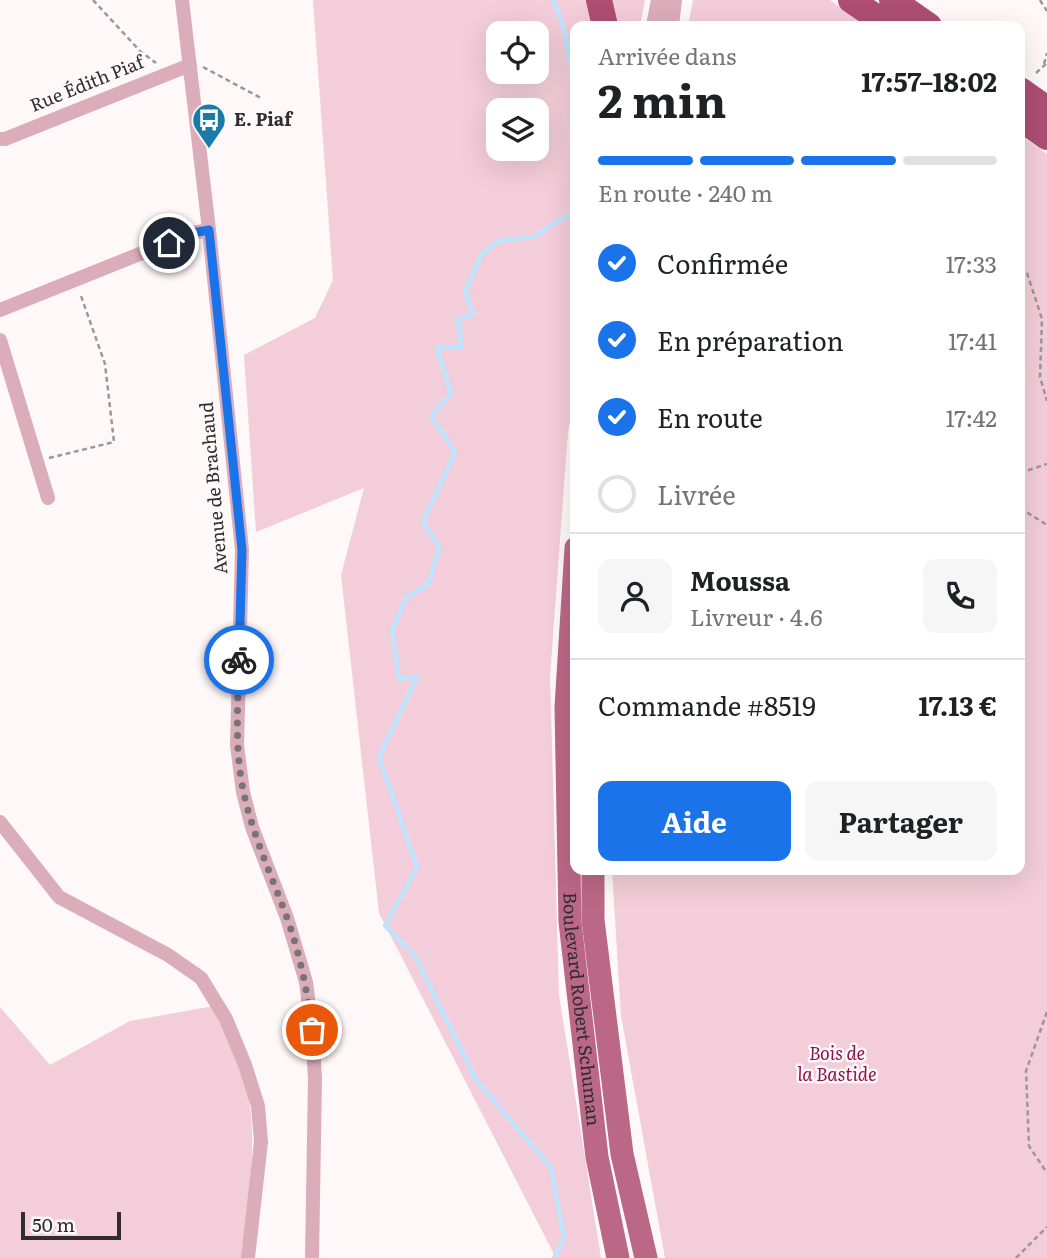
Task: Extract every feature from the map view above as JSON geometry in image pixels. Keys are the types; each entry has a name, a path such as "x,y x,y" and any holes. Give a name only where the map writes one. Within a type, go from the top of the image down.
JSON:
{"highway":[{"path":"599,0 605,21"},
{"path":"851,0 882,21"},
{"path":"892,0 922,21"},
{"path":"1028,82 1047,109"},
{"path":"1025,122 1047,137"}],"main road":[{"name":"Boulevard Robert Schuman","path":"570,643 566,707 570,922 597,1157 618,1258"},
{"name":"Boulevard Robert Schuman","path":"593,875 593,920 622,1154 646,1258"}],"street":[{"name":"Avenue de Brachaud","path":"182,0 242,550 237,745 243,792 253,827 287,918 306,982 315,1078 312,1258"},
{"path":"656,21 660,0"},
{"path":"671,21 673,0"},
{"name":"Rue Édith Piaf","path":"0,139 190,65"},
{"path":"0,310 192,233 209,230"},
{"path":"0,340 3,365 48,498"},
{"path":"0,822 59,897 168,956 201,978 226,1018 258,1106 261,1142 248,1258"}],"path":[{"path":"93,0 140,51 156,63"},
{"path":"1040,0 1047,11"},
{"path":"1028,82 1045,63 1047,53"},
{"path":"190,65 204,67 261,98"},
{"path":"1025,272 1042,319 1041,377 1047,401"},
{"path":"47,458 114,442 105,364 78,286"},
{"path":"1025,471 1047,464"},
{"path":"1025,511 1047,525"},
{"path":"1047,1012 1026,1071 1029,1146 1047,1173"},
{"path":"1016,1258 1047,1227"}],"green space":[{"path":"313,0 645,0 641,21 570,21 570,420 550,676 559,995 601,1258 556,1258 379,913 341,575 364,488 256,532 244,355 315,318 333,280"},
{"path":"693,0 830,0 860,21 689,21"},
{"name":"Bois de la Bastide","path":"1025,139 1047,154 1047,1258 665,1258 621,1016 612,875 1025,875"},
{"path":"214,1006 239,1062 252,1124 250,1192 242,1258 0,1258 0,1007 50,1065 130,1021"}],"waterway":[{"path":"553,0 563,26 570,62"},
{"path":"554,1258 564,1238 551,1168 476,1080 415,956 385,926 417,867 379,757 417,677 399,679 392,630 406,598 429,583 439,547 423,522 455,452 431,416 451,394 437,347 461,347 458,320 473,314 465,292 481,255 498,241 533,237 570,214"}],"way so far":[{"path":"239,660 237,745 243,792 287,918 306,982 312,1030"}],"place":[{"name":"E. Piaf","path":"209,150"}],"route":[{"path":"169,243 192,233 209,230 242,550 239,660"}]}
